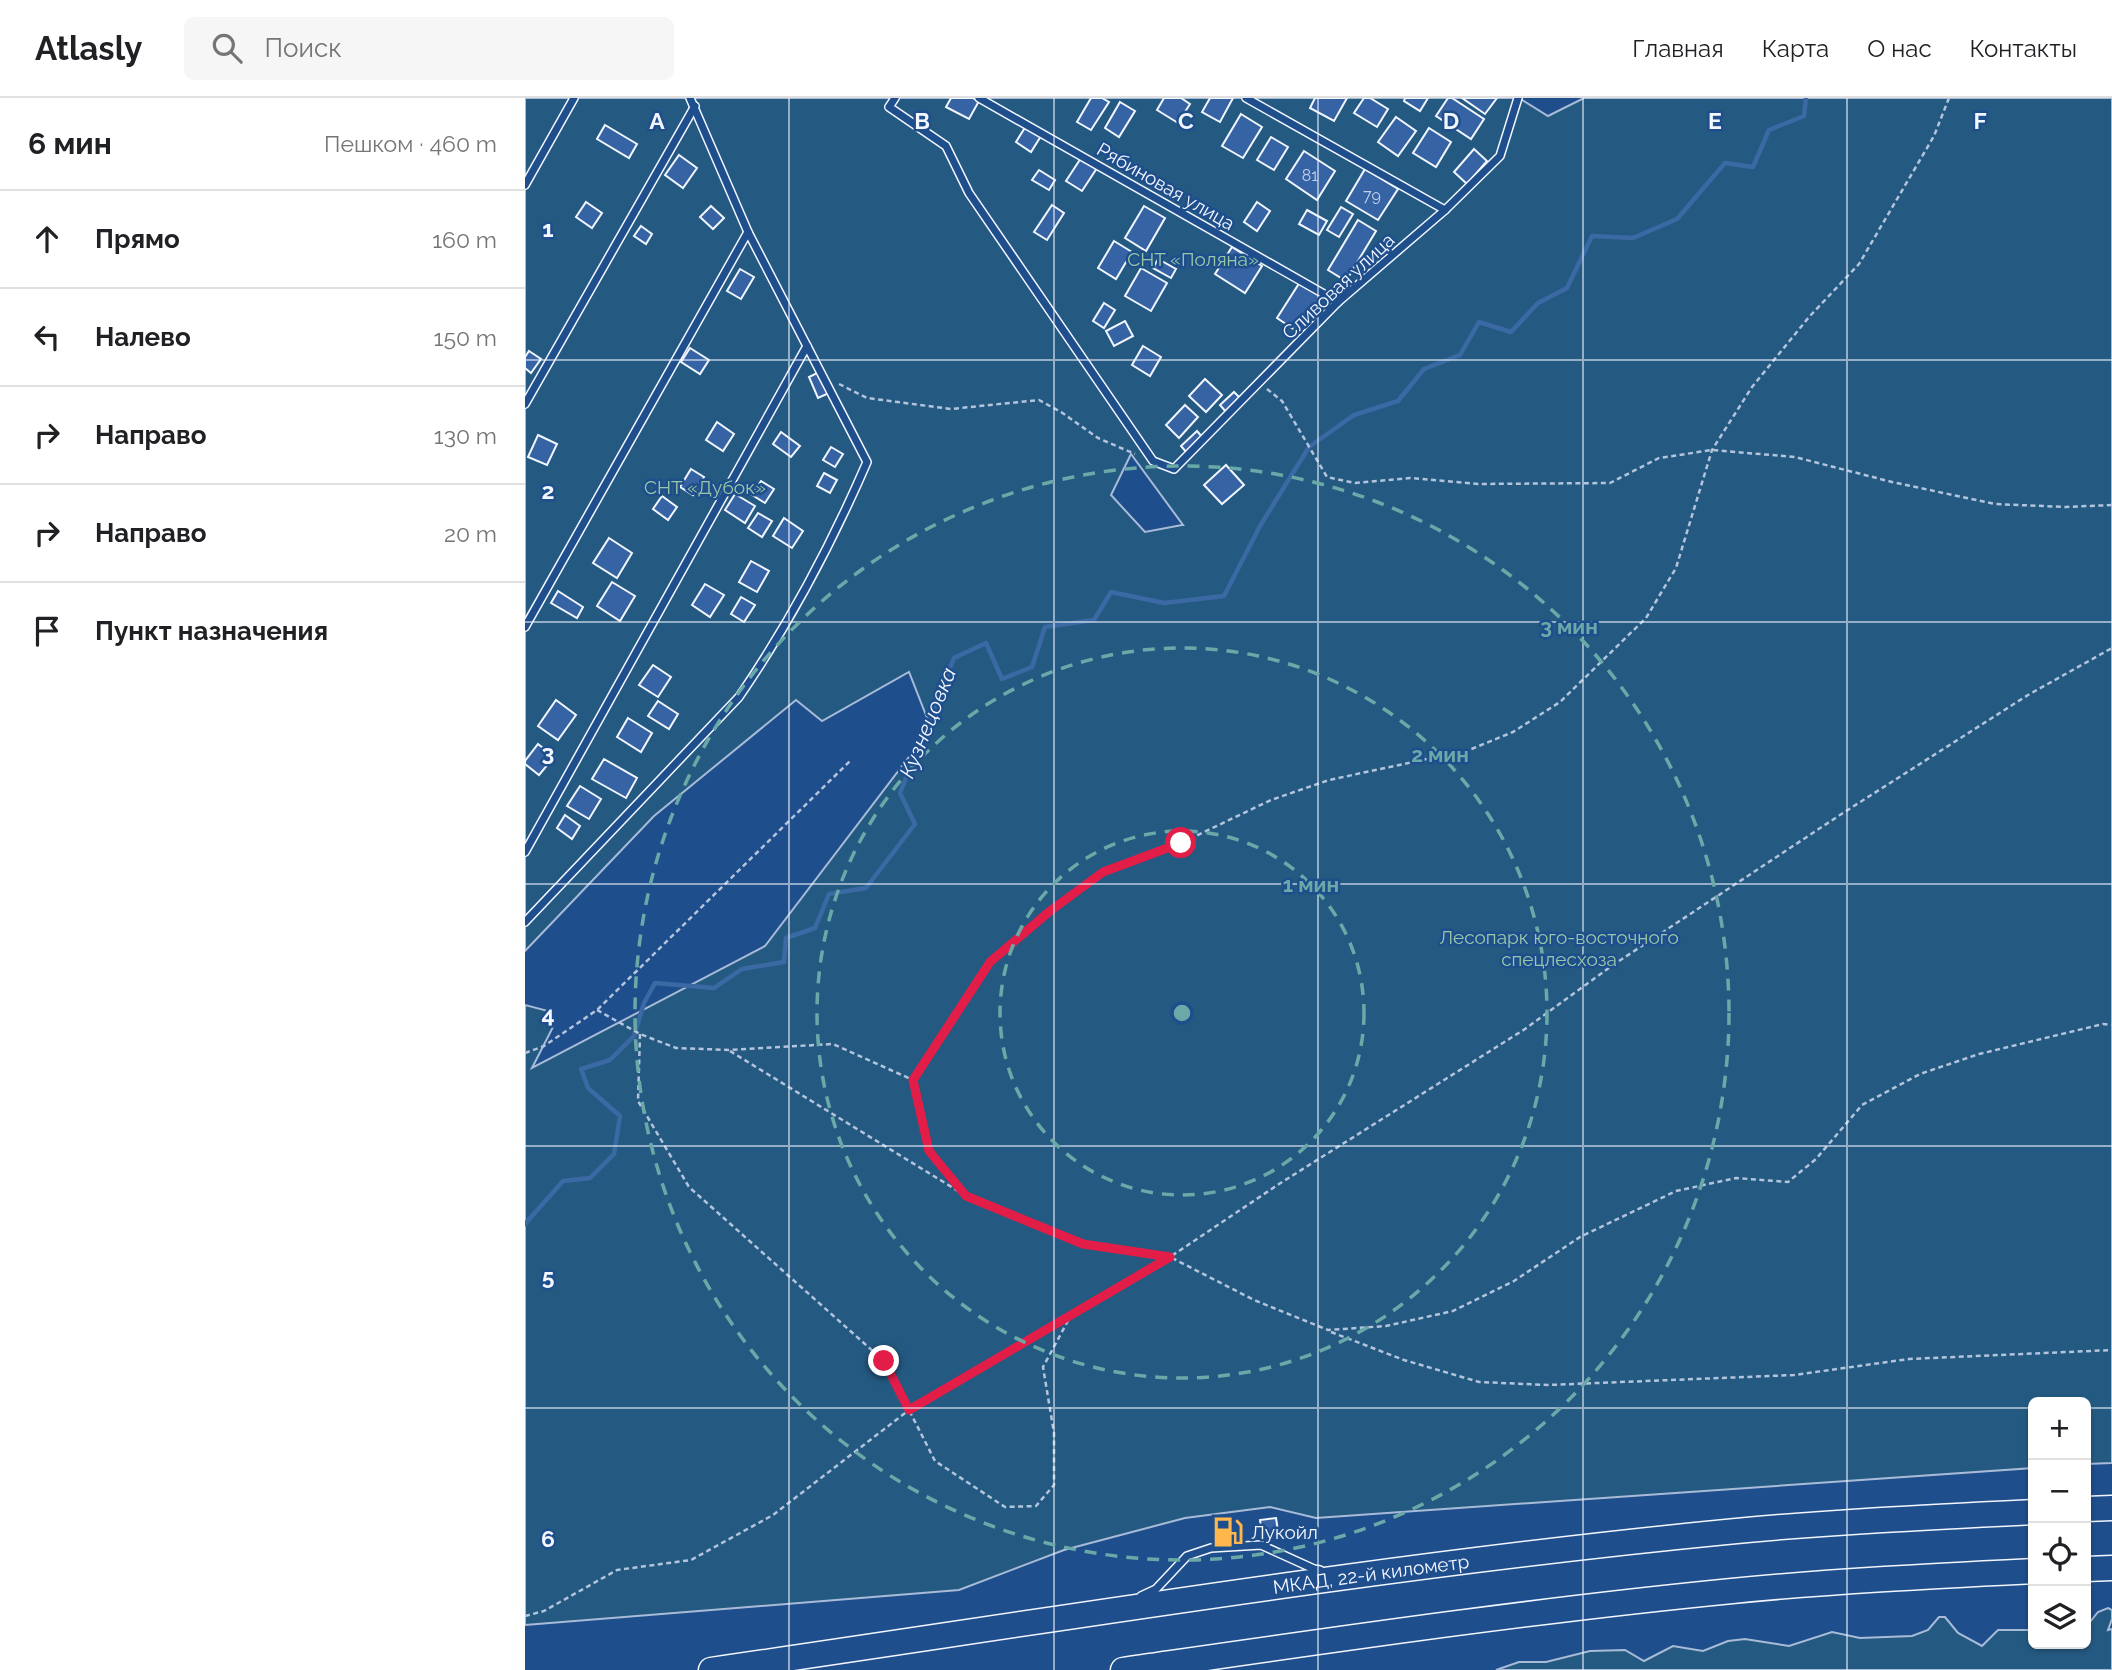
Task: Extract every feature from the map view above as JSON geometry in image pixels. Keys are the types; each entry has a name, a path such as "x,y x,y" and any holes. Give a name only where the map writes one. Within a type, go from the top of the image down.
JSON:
{"highway":[{"path":"2091,1509 2112,1508"},
{"name":"МКАД, 22-й километр","path":"711,1670 1510,1556 1727,1532 1899,1518 2028,1512"},
{"path":"2091,1569 2112,1568"},
{"path":"1123,1670 1517,1615 1733,1591 1903,1577 2028,1571"}],"lane":[{"path":"525,185 574,98"},
{"path":"525,922 739,697 764,661 844,515 867,462 748,232 690,98"},
{"path":"895,98 889,107 946,146 969,193 1153,461"},
{"name":"Рябиновая улица","path":"979,98 1338,302"},
{"path":"1246,98 1445,210"},
{"name":"Сливовая улица","path":"1153,461 1174,470 1338,302 1445,210 1500,156 1518,98"},
{"path":"525,404 695,106"},
{"path":"525,627 748,232"},
{"path":"525,852 807,346"},
{"path":"1114,1611 1156,1589 1187,1556 1211,1548 1261,1545 1314,1569 1373,1574"},
{"path":"1228,1664 1251,1652"}],"path":[{"path":"966,1196 929,1151 913,1080 990,962 1050,911 1103,872 1181,843 1271,800 1329,780 1469,750 1513,732 1560,702 1646,618 1676,568 1712,450 1760,377 1809,317 1859,264 1934,136 1949,98"},
{"path":"834,382 867,398 951,409 1039,400 1098,438 1153,461"},
{"path":"1261,383 1282,401 1327,477 1355,483 1410,478 1478,484 1610,483 1659,458 1712,450 1795,457 1892,482 1995,504 2066,507 2112,505"},
{"path":"525,1616 544,1611 617,1570 691,1560 773,1515 909,1410 1170,1257 1279,1184 1525,1029 1613,965 1843,813 2028,695 2112,648"},
{"path":"525,1053 544,1046 597,1010 850,761"},
{"path":"597,1010 640,1034 675,1048 729,1050 833,1044 913,1080"},
{"path":"1328,1330 1386,1326 1453,1311 1514,1281 1580,1237 1676,1191 1736,1178 1788,1181 1816,1159 1863,1105 1920,1074 1979,1054 2103,1024 2112,1025"},
{"path":"640,1034 638,1101 688,1187 884,1361 935,1461 1006,1507 1035,1506 1054,1485 1054,1433 1043,1367 1070,1317"},
{"path":"729,1050 966,1196 1083,1244 1170,1257 1254,1300 1328,1330 1404,1360 1479,1382 1548,1385 1794,1376 1909,1359 2112,1350"}],"green space":[{"name":"Лесопарк юго-восточного спецлесхоза","path":"525,98 1519,98 1548,116 1584,98 2112,98 2112,1463 2091,1464 2091,1397 2028,1397 2028,1468 1316,1518 1270,1507 1185,1518 1064,1550 959,1590 525,1625 525,1005 548,1011 553,1027 532,1068 765,946 931,728 909,672 822,721 796,700 654,816 525,951","holes":["1131,454 1183,525 1145,532 1111,495"]},
{"path":"2108,1608 2112,1610 2108,1630 2112,1629 2112,1670 1496,1670 1519,1662 1546,1662 1590,1651 1625,1650 1644,1661 1673,1646 1703,1651 1728,1641 1745,1639 1789,1646 1832,1632 1860,1638 1912,1636 1928,1630 1939,1617 1945,1617 1958,1633 1982,1646 1998,1630 2028,1630 2028,1649 2091,1649 2091,1621 2098,1612"}],"building":[{"path":"951,98 973,98 979,101 969,119 946,107"},
{"path":"1091,98 1102,98 1109,102 1091,130 1077,122"},
{"path":"1164,98 1181,98 1190,104 1178,123 1157,110"},
{"path":"1210,98 1233,98 1220,122 1202,112"},
{"path":"1315,98 1347,98 1334,121 1310,108"},
{"path":"1364,98 1370,98 1388,109 1377,127 1354,113"},
{"path":"1405,98 1428,98 1420,111 1404,101"},
{"path":"1448,98 1484,119 1471,139 1436,116"},
{"path":"1462,98 1497,98 1485,114"},
{"path":"1120,102 1135,111 1119,137 1105,128"},
{"path":"1241,114 1262,127 1243,158 1222,146"},
{"path":"1396,117 1416,131 1398,156 1378,142"},
{"path":"605,125 637,144 629,158 597,139"},
{"path":"1026,126 1041,136 1031,152 1016,142"},
{"path":"1429,128 1451,142 1436,167 1413,153"},
{"path":"1271,137 1288,147 1274,170 1257,160"},
{"path":"1474,149 1487,161 1467,184 1454,172"},
{"path":"1304,151 1335,171 1317,200 1286,179"},
{"path":"679,155 697,168 683,188 665,175"},
{"path":"1081,158 1097,168 1082,191 1066,181"},
{"path":"1365,169 1398,189 1378,220 1346,201"},
{"path":"1039,170 1055,180 1049,190 1032,180"},
{"path":"586,202 602,213 592,228 576,217"},
{"path":"1257,202 1270,211 1257,231 1244,222"},
{"path":"1052,205 1064,213 1047,240 1034,232"},
{"path":"711,206 724,218 713,229 700,217"},
{"path":"1144,206 1165,218 1146,251 1125,238"},
{"path":"1341,207 1353,214 1339,237 1327,230"},
{"path":"1307,210 1327,221 1319,235 1299,224"},
{"path":"1358,220 1376,231 1346,281 1328,270"},
{"path":"641,226 652,234 646,244 634,236"},
{"path":"1114,241 1132,252 1116,279 1098,268"},
{"path":"1232,247 1262,266 1245,293 1215,274"},
{"path":"1158,259 1176,269 1171,278 1153,268"},
{"path":"1141,268 1167,283 1151,311 1125,296"},
{"path":"740,269 754,277 741,299 727,291"},
{"path":"1300,282 1321,296 1298,332 1277,318"},
{"path":"1104,303 1115,310 1104,328 1093,321"},
{"path":"1125,321 1133,336 1114,346 1106,331"},
{"path":"1143,346 1161,357 1150,376 1132,365"},
{"path":"690,348 709,360 700,374 681,362"},
{"path":"529,351 541,359 531,373 525,368 525,357"},
{"path":"819,372 829,393 818,398 809,377"},
{"path":"1205,379 1222,395 1206,412 1189,396"},
{"path":"1234,392 1241,399 1227,413 1220,405"},
{"path":"1185,405 1198,417 1179,438 1166,425"},
{"path":"717,422 734,434 723,451 706,440"},
{"path":"1197,431 1203,438 1187,453 1181,446"},
{"path":"781,432 800,446 791,457 773,444"},
{"path":"538,435 557,444 547,465 528,457"},
{"path":"831,447 843,454 835,467 823,460"},
{"path":"1226,465 1244,485 1222,504 1204,485"},
{"path":"691,469 704,477 693,495 680,487"},
{"path":"824,473 837,480 830,493 817,486"},
{"path":"761,481 774,489 765,503 752,495"},
{"path":"735,494 755,506 745,523 725,510"},
{"path":"662,496 677,507 668,520 653,509"},
{"path":"758,513 772,521 762,537 748,528"},
{"path":"784,518 803,531 792,548 773,536"},
{"path":"609,538 632,553 617,578 593,563"},
{"path":"751,561 769,571 757,592 739,582"},
{"path":"612,582 635,596 620,621 597,606"},
{"path":"705,584 724,595 710,617 692,605"},
{"path":"558,591 583,607 577,618 551,603"},
{"path":"741,597 755,605 744,622 731,614"},
{"path":"653,665 671,677 658,697 639,685"},
{"path":"556,700 576,715 558,740 538,726"},
{"path":"658,701 678,714 669,729 648,716"},
{"path":"628,718 652,733 641,752 617,737"},
{"path":"538,744 554,757 539,775 525,764"},
{"path":"604,759 637,778 626,798 592,779"},
{"path":"580,786 601,799 589,819 567,806"},
{"path":"565,815 580,826 572,839 557,828"},
{"path":"1276,1518 1278,1531 1262,1533 1260,1520"}],"waterway":[{"name":"Кузнецовка","path":"525,1224 563,1181 590,1178 614,1154 620,1116 588,1088 581,1069 610,1060 634,1036 644,1003 655,983 714,988 742,969 784,962 786,938 815,928 829,894 866,888 915,824 900,793 954,658 986,643 1002,679 1032,667 1045,627 1094,620 1111,592 1164,603 1224,596 1260,526 1309,447 1354,415 1398,401 1424,369 1460,355 1479,322 1511,332 1538,303 1567,288 1592,236 1633,238 1677,219 1725,163 1753,167 1769,130 1804,116 1806,98"}],"place":[{"name":"Лукойл","path":"1228,1532"}],"route":[{"path":"884,1361 909,1410 1170,1257 1083,1244 966,1196 929,1151 913,1080 990,962 1050,911 1103,872 1181,843"}],"park label":[{"name":"СНТ «Поляна»","path":"1193,259"},
{"name":"СНТ «Дубок»","path":"705,487"}]}
